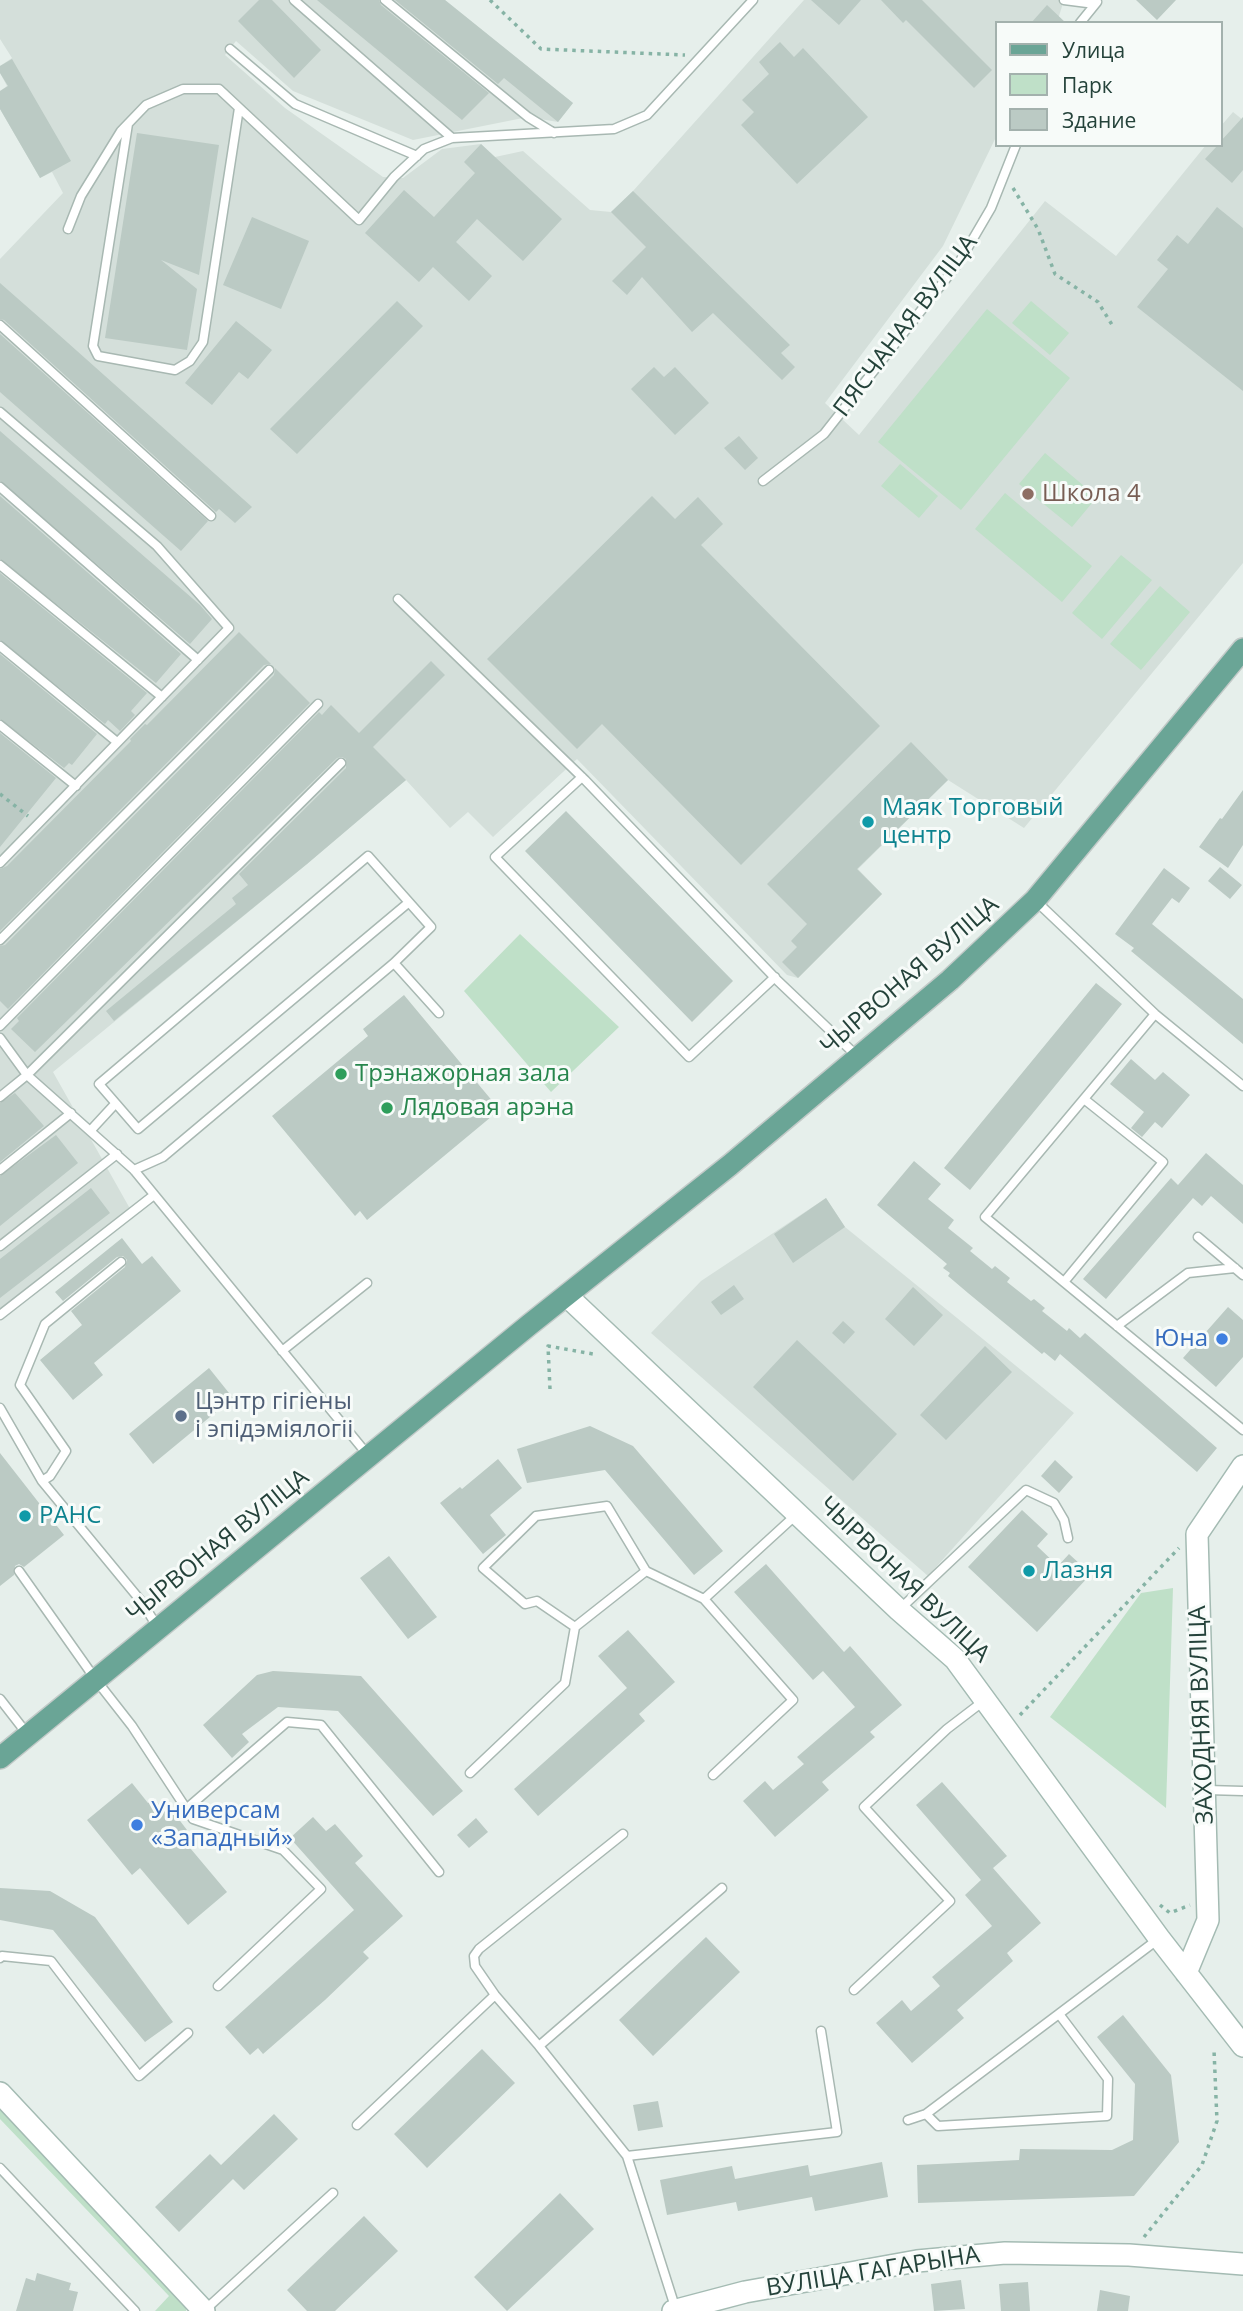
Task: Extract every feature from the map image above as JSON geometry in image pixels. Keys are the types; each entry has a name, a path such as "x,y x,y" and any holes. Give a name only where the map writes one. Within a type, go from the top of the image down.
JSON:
{"main road":[{"name":"ЧЫРВОНАЯ ВУЛІЦА","path":"0,1758 519,1333 730,1165 950,980 1035,900 1243,649"}],"street":[{"name":"ЧЫРВОНАЯ ВУЛІЦА","path":"567,1296 899,1610 955,1659 1159,1938 1243,2046"},
{"name":"ЗАХОДНЯЯ ВУЛІЦА","path":"1186,1973 1208,1920 1197,1534 1243,1466"},
{"path":"0,2093 204,2311"},
{"name":"ВУЛІЦА ГАГАРЫНА","path":"674,2311 745,2292 917,2261 1005,2253 1129,2255 1243,2264"}],"lane":[{"path":"294,0 452,138"},
{"path":"385,0 528,117 554,133"},
{"path":"68,229 80,196 128,124 146,105 183,89 219,89 359,220 394,177 424,149 452,138 614,130 647,115 753,0"},
{"path":"1063,0 1097,2"},
{"path":"1082,21 1097,2"},
{"path":"230,49 295,104 417,156"},
{"path":"128,124 93,346 98,356 175,370 190,361 203,342 239,108"},
{"name":"ПЯСЧАНАЯ ВУЛІЦА","path":"763,481 824,434 960,261 991,208 1015,147"},
{"path":"0,325 211,516"},
{"path":"0,412 157,547 229,628 0,863"},
{"path":"0,486 198,660"},
{"path":"0,565 162,697"},
{"path":"398,599 582,777 775,977 858,1057"},
{"path":"0,646 117,742"},
{"path":"0,940 269,670"},
{"path":"0,1026 318,705"},
{"path":"0,724 76,786"},
{"path":"0,1097 27,1075 341,762"},
{"path":"582,777 495,857 689,1057 775,977"},
{"path":"134,1170 163,1157 394,963 431,927 368,856 99,1084 138,1129 408,903"},
{"path":"1035,900 1154,1014 1243,1086"},
{"path":"394,963 439,1013"},
{"path":"1154,1014 985,1217 1243,1430"},
{"path":"0,1038 27,1075 134,1170 369,1457"},
{"path":"1064,1282 1163,1161 1084,1099"},
{"path":"91,1130 115,1104"},
{"path":"0,1170 71,1113"},
{"path":"0,1246 117,1154"},
{"path":"0,1315 154,1195"},
{"path":"1198,1237 1243,1275"},
{"path":"42,1481 50,1476 66,1451 20,1385 45,1324 121,1262"},
{"path":"1117,1326 1188,1273 1235,1268"},
{"path":"282,1351 367,1283"},
{"path":"0,1408 42,1481 141,1601 159,1629"},
{"path":"899,1610 1026,1490 1054,1503 1064,1520 1068,1538"},
{"path":"575,1627 537,1601 525,1604 483,1568 536,1516 607,1506 646,1571 704,1599 793,1700 713,1774"},
{"path":"704,1599 797,1514"},
{"path":"19,1571 132,1726 193,1819 283,1850 321,1889 218,1986"},
{"path":"470,1773 565,1683 575,1627 646,1571"},
{"path":"0,1699 28,1735"},
{"path":"854,1990 950,1901 864,1807 947,1730 986,1699"},
{"path":"185,1810 287,1722 321,1725 439,1872"},
{"path":"1204,1790 1243,1791"},
{"path":"623,1834 480,1949 474,1956 475,1966 495,1995 627,2156 674,2311"},
{"path":"539,2046 722,1888"},
{"path":"908,2120 926,2114 1159,1938"},
{"path":"0,1958 2,1956 51,1961 139,2076 188,2033"},
{"path":"357,2125 495,1995"},
{"path":"926,2114 938,2126 1107,2116 1108,2079 1059,2014"},
{"path":"627,2156 837,2132 821,2031"},
{"path":"0,2168 135,2311"},
{"path":"204,2311 333,2193"}],"path":[{"path":"490,0 541,49 701,55"},
{"path":"1005,174 1038,229 1055,274 1098,302 1114,328"},
{"path":"0,794 38,824"},
{"path":"550,1389 548,1346 593,1354"},
{"path":"1018,1716 1181,1545 1182,1559"},
{"path":"1160,1905 1170,1913 1191,1905"},
{"path":"1129,2255 1202,2165 1217,2120 1214,2050"}],"shaded area":[{"path":"0,0 445,0 573,103 558,122 528,117 413,140 293,91 236,41 225,55 285,108 383,177 403,178 442,149 481,144 495,157 523,151 590,210 611,212 633,191 804,0 1064,0 1055,21 995,21 995,139 943,246 825,403 859,435 1045,201 1116,256 1204,147 1222,147 1222,125 1233,112 1243,120 1243,563 1024,828 948,780 858,869 882,894 798,978 787,975 577,759 493,837 468,812 450,828 406,780 53,1072 133,1214 0,1309 0,259 63,193 52,172 40,178 0,109 0,91 7,86 0,73 0,66 12,58 0,39"},
{"path":"826,1198 845,1227 1074,1413 928,1576 651,1333 701,1281"}],"green space":[{"path":"1031,301 1069,333 1050,355 1012,323"},
{"path":"987,309 1070,378 961,510 878,442"},
{"path":"1045,453 1097,497 1072,527 1019,484"},
{"path":"900,464 938,496 919,518 881,486"},
{"path":"1005,493 1092,566 1062,602 975,529"},
{"path":"1121,555 1152,580 1102,639 1072,613"},
{"path":"1160,586 1190,612 1141,670 1110,644"},
{"path":"520,934 619,1027 551,1092 464,991"},
{"path":"1173,1588 1166,1808 1050,1717 1141,1593"},
{"path":"0,2108 186,2305 186,2311 155,2311 169,2296 0,2119"}],"building":[{"path":"259,0 272,0 321,50 294,78 238,21"},
{"path":"317,0 379,0 381,5 489,93 462,120"},
{"path":"395,0 445,0 573,103 558,122 504,78 498,84"},
{"path":"811,0 861,0 839,25"},
{"path":"881,0 922,0 992,70 974,88 906,20 903,23"},
{"path":"1136,0 1176,0 1157,20"},
{"path":"1047,5 1064,21 1033,21"},
{"path":"780,42 794,57 803,48 868,117 797,184 741,125 754,112 742,100 769,74 759,62"},
{"path":"12,59 71,161 40,178 0,109 0,91 8,86 0,73 0,66"},
{"path":"1243,117 1243,170 1232,183 1205,159 1216,147 1222,147 1222,140"},
{"path":"137,133 219,145 199,275 161,260 197,289 187,350 105,338"},
{"path":"481,144 562,219 523,261 477,219 456,242 492,276 469,301 433,267 419,282 365,233 404,190 434,217 475,173 464,162"},
{"path":"633,191 790,345 781,353 795,367 782,380 713,313 692,332 642,277 627,295 612,281 646,247 611,212"},
{"path":"1217,207 1243,228 1243,391 1137,307 1168,269 1157,260 1177,235 1188,244"},
{"path":"252,217 309,241 281,309 223,285"},
{"path":"0,283 252,507 235,523 219,509 216,512 0,319"},
{"path":"397,301 423,326 297,454 270,429"},
{"path":"236,321 272,350 248,379 239,372 212,405 185,383"},
{"path":"0,334 208,521 181,551 0,392"},
{"path":"654,367 664,377 675,367 709,403 675,435 631,389"},
{"path":"0,431 200,605 212,619 190,644 0,481"},
{"path":"739,436 758,458 745,470 724,448"},
{"path":"0,496 181,654 156,683 0,559"},
{"path":"652,496 675,519 698,497 723,524 701,545 880,726 741,865 602,724 577,749 487,659"},
{"path":"0,573 147,693 131,711 135,715 120,731 108,720 105,724 0,640"},
{"path":"239,632 271,664 264,665 0,931 0,869 7,866"},
{"path":"0,654 97,734 72,765 69,763 64,768 0,719"},
{"path":"431,661 445,675 373,747 406,780 114,1021 106,1011 236,904 232,898 248,885 239,874 346,768 346,759 337,758 35,1052 11,1029 19,1021 17,1018 319,712 322,715 331,705 359,733"},
{"path":"275,668 310,703 8,1009 0,1001 0,946 5,945 274,675"},
{"path":"0,733 56,778 0,847"},
{"name":"Маяк Торговый центр","path":"911,742 948,780 857,869 882,894 798,978 782,962 797,947 791,941 807,924 767,884"},
{"path":"1243,790 1243,845 1228,868 1199,847"},
{"path":"566,811 733,981 692,1022 525,851"},
{"path":"1220,867 1242,885 1230,899 1208,881"},
{"path":"1164,868 1190,888 1179,903 1172,898 1152,924 1243,999 1243,1044 1131,951 1134,948 1115,934"},
{"path":"1096,983 1122,1004 970,1190 944,1168"},
{"name":"Лядовая арэна","path":"404,995 494,1103 491,1105 497,1112 367,1220 360,1211 355,1216 272,1116 368,1036 363,1029"},
{"path":"1131,1059 1155,1080 1163,1072 1190,1095 1162,1128 1155,1122 1142,1137 1131,1128 1144,1112 1110,1084"},
{"path":"15,1093 44,1126 0,1162 0,1103"},
{"path":"56,1135 78,1163 0,1226 0,1176"},
{"path":"1206,1153 1243,1185 1243,1224 1211,1196 1202,1206 1193,1198 1106,1299 1083,1279 1171,1178 1178,1185"},
{"path":"914,1161 941,1184 928,1199 954,1220 948,1228 973,1248 970,1251 992,1269 995,1266 1010,1278 1007,1282 1031,1301 1034,1299 1045,1308 1042,1311 1067,1331 1069,1328 1080,1338 1085,1333 1217,1448 1197,1472 1060,1354 1055,1361 1044,1352 1042,1354 968,1293 948,1276 950,1273 943,1268 947,1264 877,1205"},
{"path":"91,1188 110,1213 0,1298 0,1259"},
{"path":"826,1198 845,1227 793,1263 774,1234"},
{"path":"122,1238 142,1264 152,1256 181,1291 94,1363 103,1375 73,1400 40,1360 82,1325 71,1311 125,1267 127,1260 123,1256 117,1257 63,1301 55,1292"},
{"path":"734,1285 744,1299 721,1315 711,1302"},
{"path":"913,1287 943,1315 914,1346 885,1319"},
{"name":"Юна","path":"1228,1307 1243,1320 1243,1357 1216,1387 1183,1358"},
{"path":"843,1321 855,1332 844,1344 832,1333"},
{"path":"797,1340 897,1434 853,1481 753,1387"},
{"path":"985,1346 1012,1372 946,1440 920,1415"},
{"name":"Цэнтр гігіены і эпідэміялогіі","path":"209,1368 233,1398 153,1464 129,1434"},
{"path":"590,1426 633,1446 723,1551 694,1575 605,1470 527,1483 517,1449"},
{"name":"РАНС","path":"0,1453 64,1535 24,1567 19,1564 15,1566 14,1575 0,1586"},
{"path":"498,1459 522,1488 490,1515 506,1535 483,1554 440,1503 460,1487 462,1489"},
{"path":"1055,1460 1073,1477 1059,1493 1041,1476"},
{"name":"Лазня","path":"1022,1510 1048,1534 1037,1546 1058,1566 1069,1554 1091,1574 1037,1632 968,1567"},
{"path":"389,1556 437,1617 408,1639 360,1578"},
{"path":"766,1564 844,1652 850,1646 902,1705 870,1732 875,1737 822,1782 829,1790 775,1837 743,1801 765,1781 773,1790 804,1764 797,1757 855,1707 823,1671 813,1680 734,1592"},
{"path":"628,1630 675,1682 639,1714 645,1721 538,1816 514,1789 627,1688 598,1656"},
{"path":"273,1671 361,1676 463,1791 433,1816 338,1711 278,1707 242,1734 249,1742 232,1758 203,1725 257,1675"},
{"path":"942,1782 1007,1856 993,1868 1041,1923 1007,1953 1013,1961 957,2010 964,2018 912,2063 876,2023 902,2000 911,2011 940,1986 932,1977 992,1926 965,1895 981,1880 916,1805"},
{"path":"132,1783 148,1803 154,1798 166,1813 171,1809 187,1830 180,1836 227,1892 188,1925 140,1868 132,1875 87,1820"},
{"path":"313,1817 326,1831 335,1824 363,1856 355,1863 403,1916 363,1952 369,1958 325,2000 263,2054 258,2048 250,2055 225,2027 354,1910 290,1838"},
{"path":"476,1818 488,1832 469,1848 457,1835"},
{"path":"0,1888 50,1891 95,1917 173,2022 145,2042 53,1930 0,1920"},
{"path":"706,1937 740,1972 653,2056 619,2020"},
{"path":"1123,2015 1171,2075 1179,2142 1134,2196 918,2203 917,2165 1019,2160 1020,2149 1112,2150 1133,2140 1135,2084 1097,2037"},
{"path":"482,2049 515,2083 427,2168 394,2134"},
{"path":"658,2101 663,2127 638,2131 633,2105"},
{"path":"274,2114 298,2139 244,2190 233,2179 179,2232 155,2207 210,2154 221,2165"},
{"path":"882,2162 888,2197 815,2211 812,2197 738,2211 736,2202 667,2215 660,2180 732,2166 735,2179 808,2165 810,2176"},
{"path":"560,2193 594,2229 507,2311 474,2277"},
{"path":"364,2216 398,2251 335,2311 307,2311 287,2290"},
{"path":"37,2273 71,2283 69,2290 78,2292 73,2311 16,2311 26,2278 35,2281"},
{"path":"961,2280 965,2309 934,2311 931,2284"},
{"path":"1028,2282 1030,2311 1001,2311 999,2284"},
{"path":"1100,2290 1130,2296 1128,2311 1097,2311"}],"place":[{"name":"Школа 4","path":"1028,494"},
{"name":"Маяк Торговый центр","path":"868,822"},
{"name":"Трэнажорная зала","path":"341,1074"},
{"name":"Лядовая арэна","path":"387,1108"},
{"name":"Юна","path":"1222,1339"},
{"name":"Цэнтр гігіены і эпідэміялогіі","path":"181,1416"},
{"name":"РАНС","path":"25,1516"},
{"name":"Лазня","path":"1029,1571"},
{"name":"Универсам «Западный»","path":"137,1825"}]}
